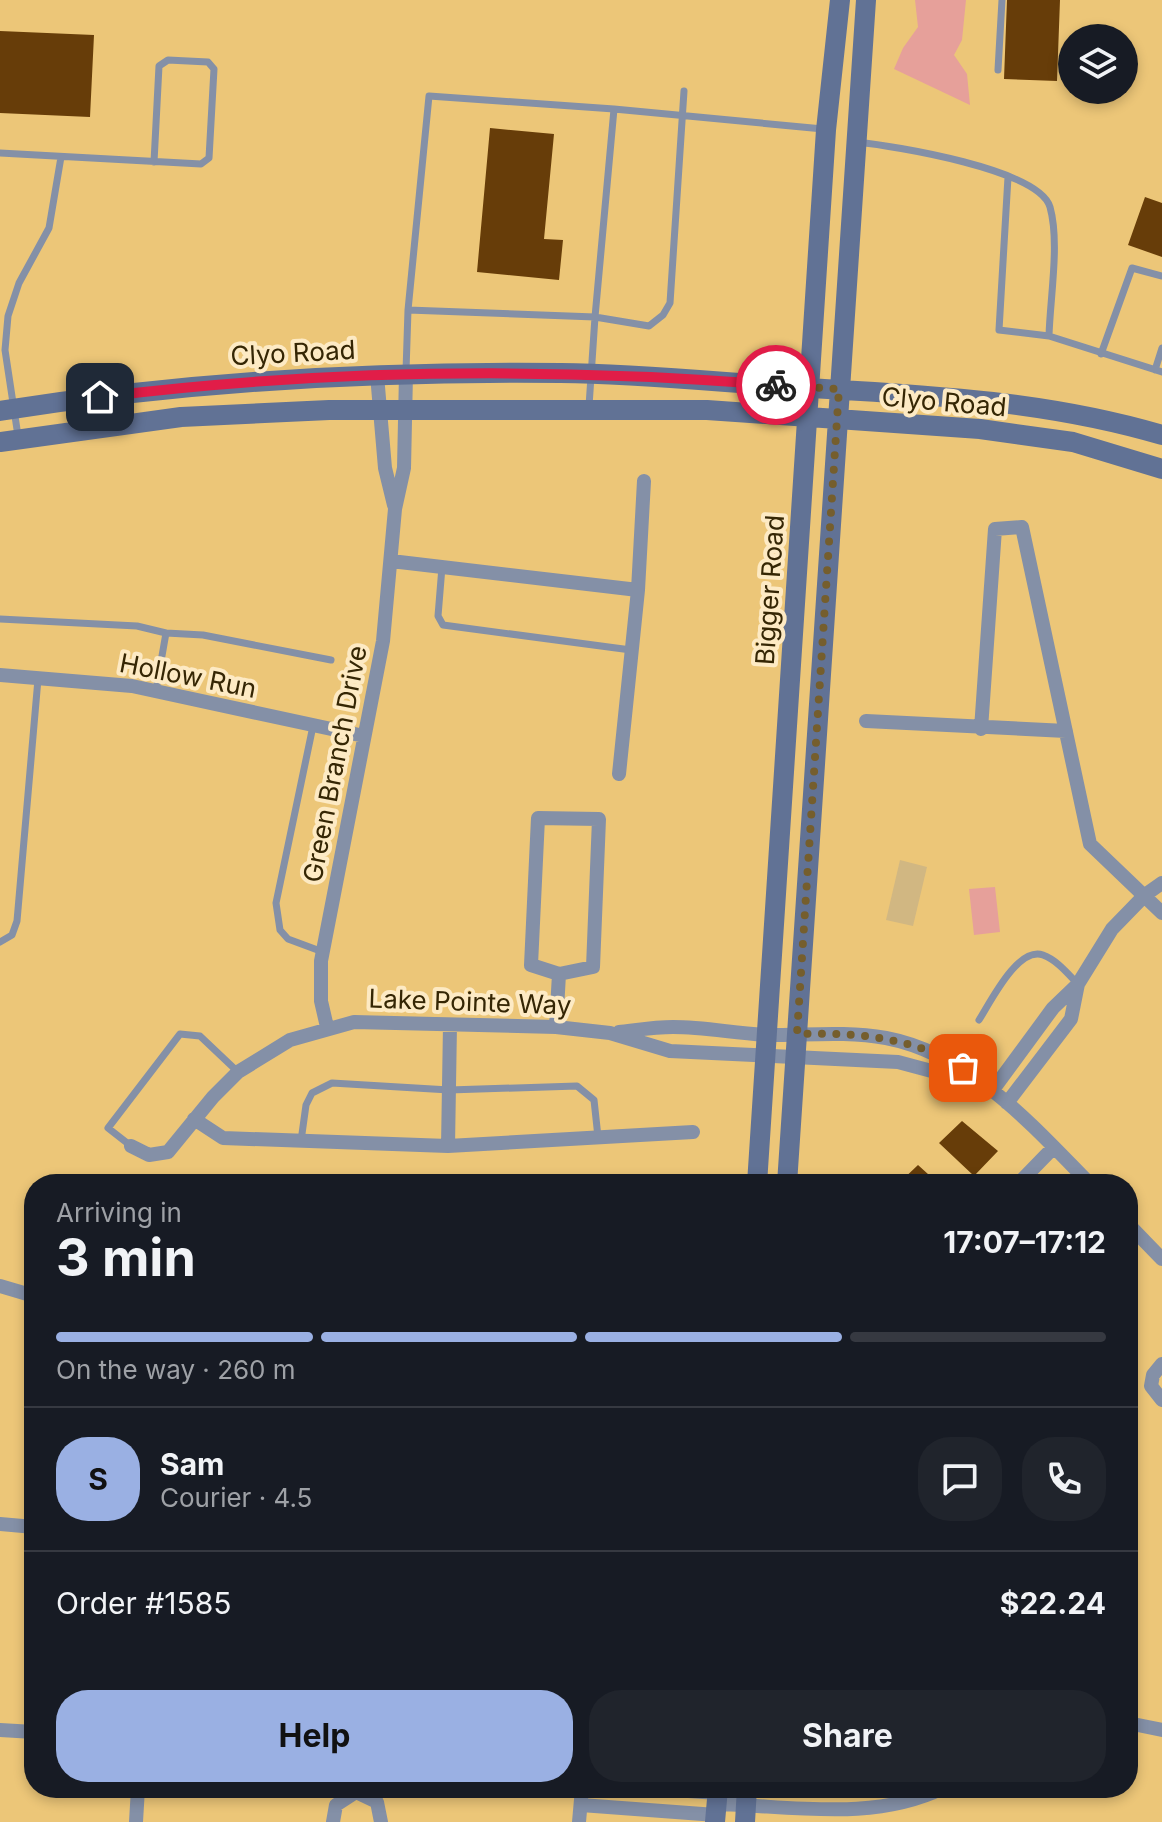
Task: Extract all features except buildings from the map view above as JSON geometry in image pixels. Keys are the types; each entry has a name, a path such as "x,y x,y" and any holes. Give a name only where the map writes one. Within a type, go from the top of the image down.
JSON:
{"street":[{"name":"Bigger Road","path":"758,1174 826,130 840,0"},
{"path":"788,1174 866,0"},
{"name":"Clyo Road","path":"6,410 222,382 406,374 589,374 998,401 1066,410 1162,435"},
{"name":"Green Branch Drive","path":"327,1027 320,983 323,952 385,627 395,509 404,468 406,374"},
{"name":"Green Branch Drive","path":"377,375 385,468 395,509"},
{"name":"Clyo Road","path":"9,440 181,417 379,410 589,413 707,410 980,429 1073,442 1162,469"},
{"path":"619,774 638,590 644,481"},
{"path":"981,729 995,529 1022,527 1090,844 1162,913"},
{"path":"391,561 638,590"},
{"name":"Hollow Run","path":"0,675 156,690 364,736"},
{"path":"866,721 1066,731"},
{"path":"538,818 599,819 593,967 559,974 531,965 538,818"},
{"path":"986,1087 1053,1008 1078,984 1112,929 1145,895 1162,883"},
{"path":"556,1027 559,974"},
{"path":"1007,1103 1071,1019 1078,984"},
{"name":"Lake Pointe Way","path":"131,1146 149,1155 168,1152 238,1072 290,1040 327,1027 393,1020 450,1025 556,1027 610,1033 670,1051 898,1062 986,1087"},
{"path":"448,1146 450,1025"},
{"name":"Lake Pointe Way","path":"610,1033 671,1027 767,1035 885,1038 915,1046 942,1055 1007,1103 1080,1174"},
{"path":"194,1119 223,1138 448,1146 693,1132"},
{"path":"1028,1174 1054,1147"},
{"path":"1138,1234 1162,1259"},
{"path":"0,1286 24,1293"},
{"path":"1162,1364 1153,1375 1151,1386 1162,1400"},
{"path":"0,1524 24,1526"},
{"path":"1138,1725 1162,1730"},
{"path":"0,1730 24,1731"},
{"path":"136,1822 137,1798"},
{"path":"333,1822 336,1805 347,1798"},
{"path":"369,1798 377,1802 381,1822"},
{"path":"579,1822 581,1798"},
{"path":"690,1798 717,1804"},
{"path":"581,1805 717,1804 888,1815 923,1798"}],"lane":[{"path":"998,70 1002,0"},
{"path":"0,153 61,157 154,162 201,164 209,158 214,69 208,62 168,60 159,66 154,162"},
{"path":"408,310 595,317 649,326 663,315 670,303 684,91"},
{"path":"406,374 408,310 429,96 614,109 826,130"},
{"path":"589,413 589,374 614,109"},
{"path":"855,142 914,149 1008,177 1039,191 1049,204 1053,228 1049,336"},
{"path":"9,440 5,350 8,316 19,283 49,228 61,157"},
{"path":"1008,177 999,330 1049,336 1158,371 1162,348"},
{"path":"1101,354 1132,268 1162,276"},
{"path":"442,567 438,616 443,625 632,650"},
{"path":"0,619 137,626 166,633 203,635 331,660"},
{"path":"156,690 166,633"},
{"path":"0,942 12,935 17,921 38,679"},
{"path":"313,726 276,903 276,916 288,939 323,952"},
{"path":"979,1020 1011,971 1023,957 1032,953 1045,955 1078,984"},
{"path":"131,1146 108,1128 180,1034 200,1036 238,1072"},
{"path":"301,1141 306,1105 312,1093 332,1083 449,1090 577,1086 594,1100 598,1137"}],"shaded area":[{"path":"915,0 966,0 962,40 954,55 967,74 970,105 894,69 903,48 918,27"},
{"path":"900,860 927,867 913,926 886,920"},
{"path":"995,887 1000,932 974,935 969,889"}],"way so far":[{"path":"776,385 839,389 797,1034 885,1038 942,1055 963,1068"}],"route":[{"path":"100,397 222,382 406,374 486,376 560,373 776,385"}]}
